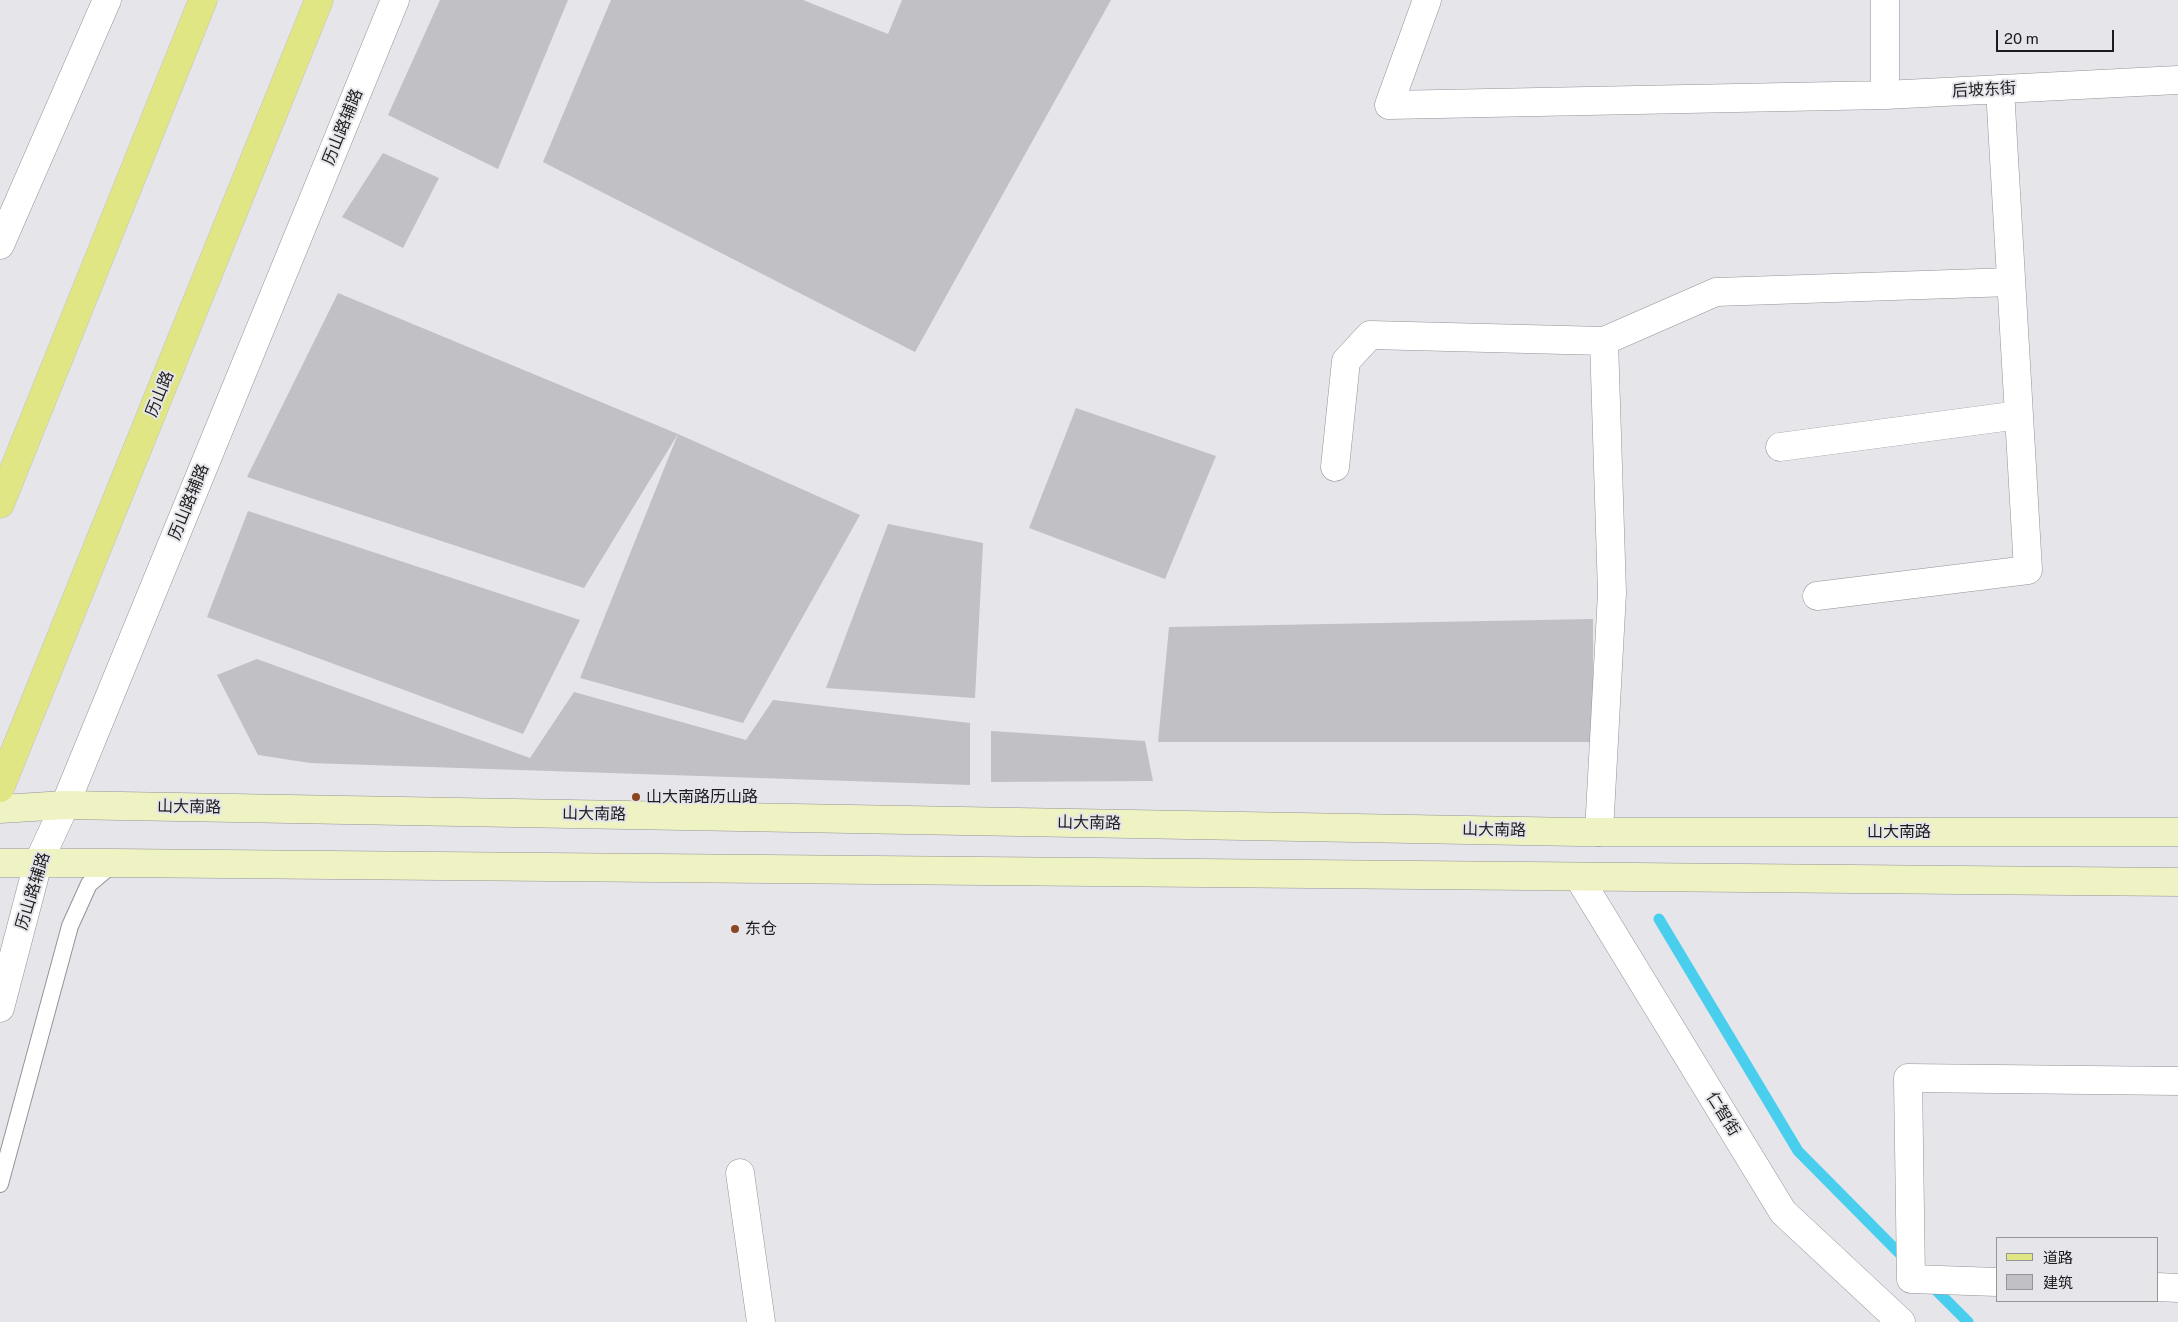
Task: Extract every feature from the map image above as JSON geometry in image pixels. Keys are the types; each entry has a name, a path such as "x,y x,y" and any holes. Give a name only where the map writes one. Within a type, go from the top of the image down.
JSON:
{"main road":[{"path":"0,504 203,0"},
{"name":"历山路","path":"0,788 319,0"},
{"name":"山大南路","path":"0,808 65,805 1599,832 2178,832"},
{"path":"0,863 2178,882"}],"street":[{"path":"0,245 108,0"},
{"name":"历山路辅路","path":"0,1008 38,863 65,805 395,0"},
{"name":"后坡东街","path":"1427,0 1389,105 1885,95 2178,80"},
{"path":"1885,0 1885,95"},
{"path":"1817,596 2028,570 2000,89"},
{"path":"1335,467 1346,361 1370,335 1604,341 1716,292 2011,282"},
{"path":"1599,832 1612,593 1604,341"},
{"path":"1780,447 2019,415"},
{"name":"仁智街","path":"1579,878 1783,1212 1901,1322"},
{"path":"1996,1282 1911,1279 1908,1078 2178,1081"},
{"path":"740,1174 761,1322"},
{"path":"2158,1287 2178,1288"}],"lane":[{"path":"0,1184 70,926 89,884 114,863"}],"building":[{"path":"440,0 568,0 498,169 388,115"},
{"path":"611,0 803,0 888,34 902,0 1111,0 915,352 543,162"},
{"path":"383,153 439,178 403,248 342,217"},
{"path":"338,293 678,434 584,588 247,477"},
{"path":"1076,408 1216,456 1165,579 1029,528"},
{"path":"678,434 860,515 743,723 580,678"},
{"path":"248,511 580,620 523,734 207,617"},
{"path":"888,524 983,543 975,698 826,688"},
{"path":"1593,619 1593,742 1158,742 1169,627"},
{"path":"257,659 530,758 574,692 746,740 773,700 970,723 970,785 310,763 258,755 217,675"},
{"path":"991,731 1145,741 1153,781 991,782"}],"waterway":[{"path":"1659,919 1798,1151 1907,1261"},
{"path":"1929,1283 1968,1322"}],"place":[{"name":"山大南路历山路","path":"636,797"},
{"name":"东仓","path":"735,929"}]}
